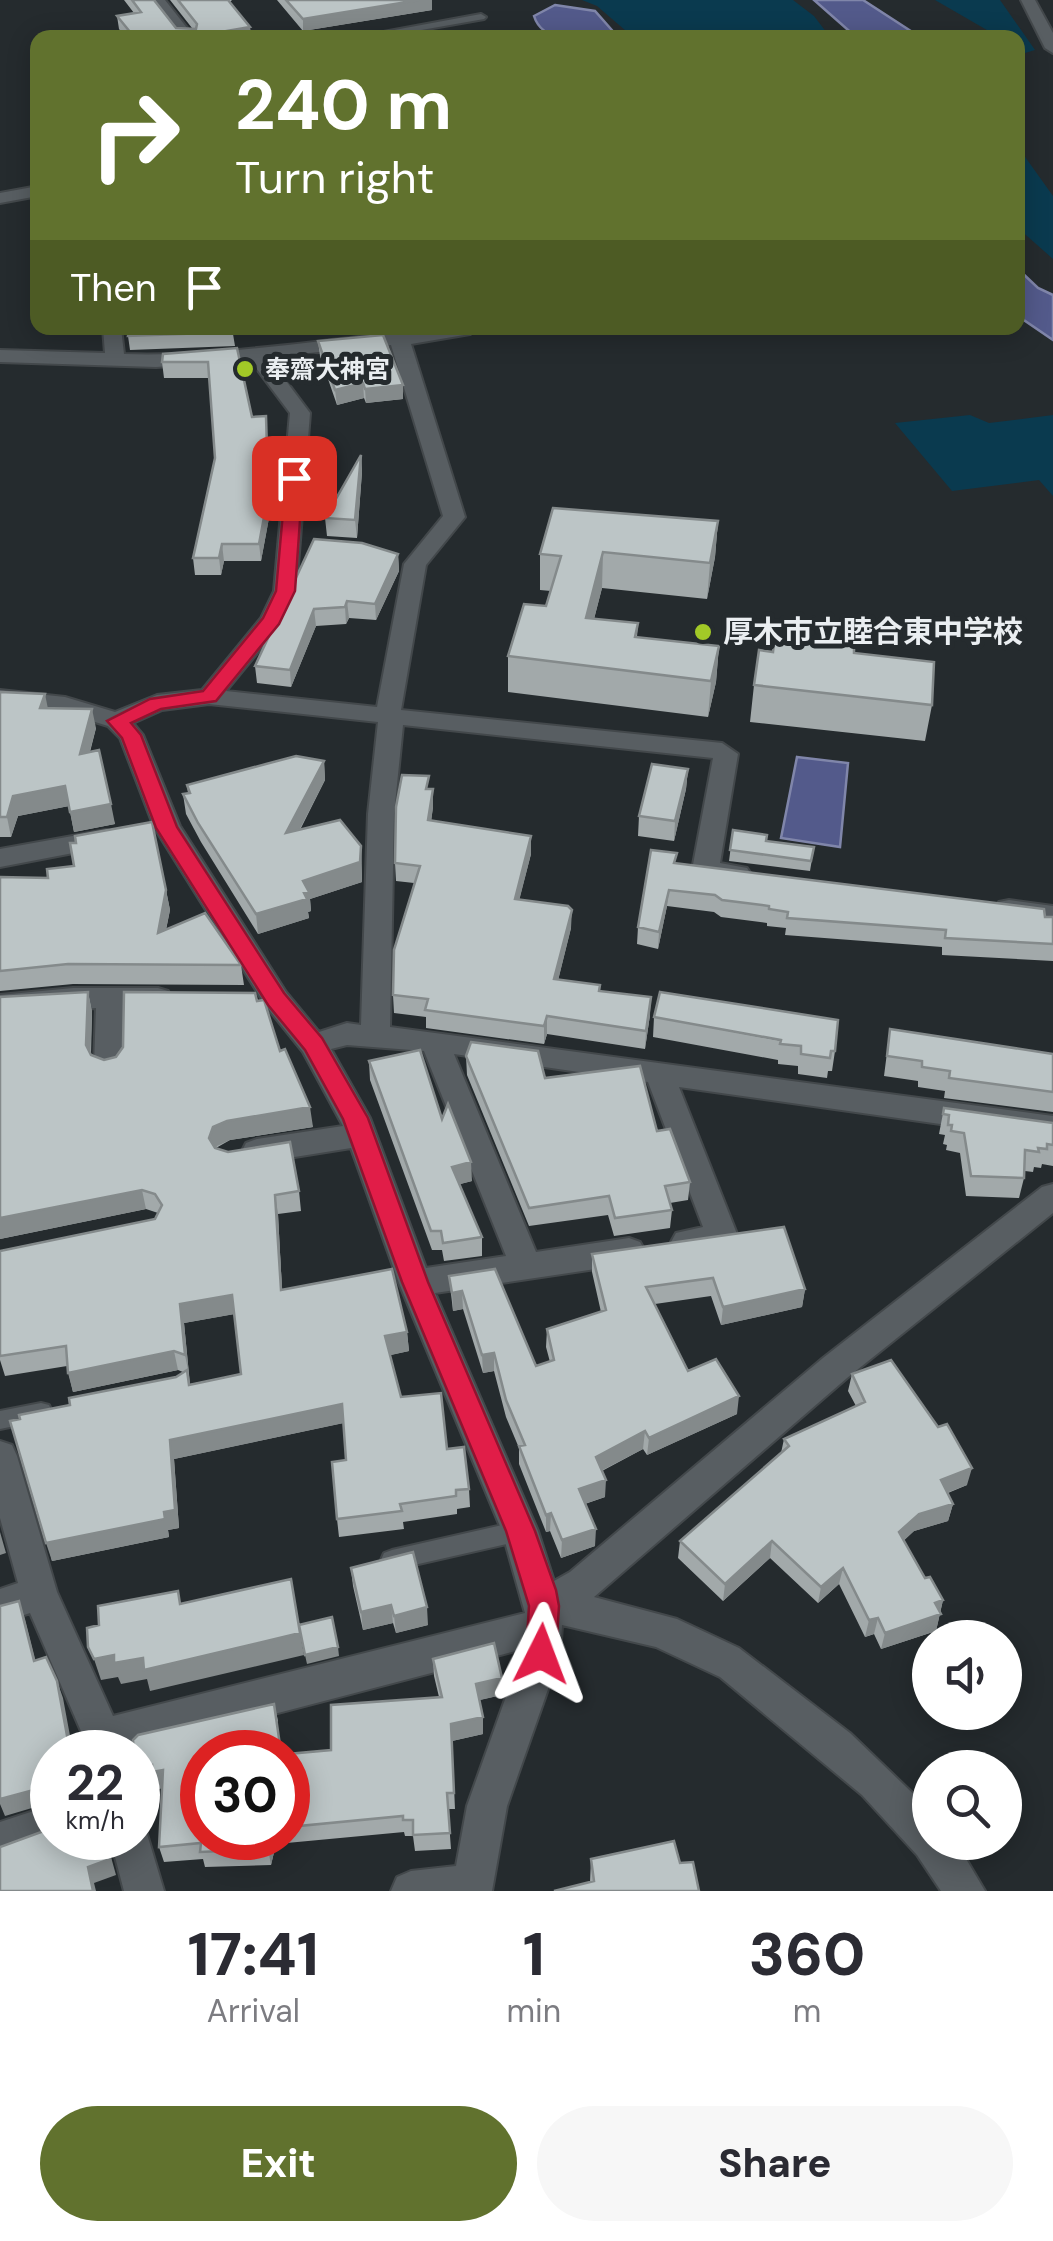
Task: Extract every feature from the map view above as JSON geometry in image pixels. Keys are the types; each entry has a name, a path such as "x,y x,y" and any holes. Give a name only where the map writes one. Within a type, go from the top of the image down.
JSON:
{"street":[{"path":"157,0 181,30"},
{"path":"1028,0 1053,48"},
{"path":"0,198 30,192"},
{"path":"113,335 115,360"},
{"path":"0,356 156,362 256,354 392,335"},
{"path":"375,1038 381,814 391,730 388,713 407,563 454,517 448,481 399,335"},
{"path":"209,697 272,620 286,591 298,543 300,413 256,354"},
{"path":"0,696 65,704 117,721 131,735 148,831 313,1044 361,1135 415,1282 520,1531 544,1616 541,1654 487,1806 472,1888 411,1891"},
{"path":"117,721 157,703 209,697 722,751 726,754 705,870 763,877"},
{"path":"0,858 148,831"},
{"path":"976,904 1053,914"},
{"path":"109,1065 110,998"},
{"path":"0,1005 184,998"},
{"path":"239,998 276,999"},
{"path":"313,1044 347,1034 434,1042 1053,1128"},
{"path":"434,1042 526,1266"},
{"path":"415,1282 721,1237 660,1074"},
{"path":"231,1156 361,1135"},
{"path":"544,1616 834,1368 1053,1196"},
{"path":"0,1456 39,1594 102,1730"},
{"path":"0,1606 39,1594"},
{"path":"156,1730 544,1616 601,1612 672,1635 722,1657 846,1752 890,1792 912,1819"},
{"path":"0,1842 30,1832"},
{"path":"136,1860 144,1891"},
{"path":"943,1860 965,1891"}],"lane":[{"path":"404,30 481,17"},
{"path":"0,1420 58,1408"},
{"path":"362,1567 520,1531"}],"shaded area":[{"path":"582,0 793,0 825,30 625,30 597,6"},
{"path":"814,0 863,0 909,30 848,30"},
{"path":"935,0 1000,0 1021,30 987,30"},
{"path":"555,5 595,11 612,30 544,30 534,16"},
{"path":"1025,36 1035,50 1025,53"},
{"path":"1025,157 1053,196 1053,259 1025,234"},
{"path":"1025,276 1053,295 1053,340 1025,321"},
{"path":"970,415 989,423 1053,415 1053,496 1039,480 952,491 895,423"},
{"path":"797,757 848,763 840,847 781,838"}],"building":[{"path":"132,0 154,0 176,28 196,29 197,24 178,0 228,0 250,27 233,30 128,30 117,16 141,12"},
{"path":"286,0 419,0 303,19"},
{"path":"383,335 403,385 365,389 363,383 335,390 318,341"},
{"path":"237,348 252,417 266,416 267,449 280,449 274,501 267,501 259,544 222,544 219,558 193,558 215,458 208,362 162,362 163,354"},
{"path":"361,455 355,520 325,518"},
{"path":"553,508 718,521 710,563 603,552 586,618 638,623 635,637 719,646 711,681 508,656 524,604 546,606 561,556 540,554"},
{"path":"314,539 362,543 398,554 375,604 347,601 345,607 314,609 290,670 255,666"},
{"path":"775,635 854,643 854,653 934,662 932,705 754,685 759,650 773,652"},
{"path":"0,692 45,694 40,708 92,709 80,754 99,750 111,804 70,812 65,786 13,796 7,817 0,817"},
{"path":"296,756 324,761 286,833 340,820 361,846 360,862 303,881 309,892 304,893 307,899 256,914 183,794 190,793 187,785"},
{"path":"652,764 688,769 675,821 639,816"},
{"path":"402,775 429,776 426,789 433,789 428,820 531,836 515,899 568,906 572,910 554,979 600,985 599,991 651,997 646,1031 547,1016 544,1026 425,1010 428,999 393,995 394,950 420,866 395,863 396,807"},
{"path":"152,822 166,890 158,933 205,913 241,965 68,964 0,971 0,877 48,878 47,869 74,866 70,843 76,843 75,836"},
{"path":"733,830 767,835 766,841 814,847 811,861 730,850"},
{"path":"651,850 677,853 674,863 1044,909 1045,917 1053,917 1053,944 945,938 946,930 787,918 788,912 769,906 669,890 659,932 638,927"},
{"path":"88,992 86,1045 91,1055 104,1060 116,1057 123,1047 124,992 255,993 257,1001 264,1000 280,1051 285,1049 310,1107 227,1121 213,1127 209,1138 215,1148 228,1152 290,1142 299,1191 275,1195 281,1290 392,1269 407,1332 385,1336 401,1397 441,1393 447,1449 464,1447 469,1489 456,1490 456,1496 400,1504 402,1511 337,1519 332,1462 346,1460 342,1404 170,1440 175,1510 164,1512 165,1519 46,1543 10,1421 20,1419 19,1415 70,1405 69,1398 176,1377 187,1370 189,1385 241,1374 232,1295 180,1304 185,1355 174,1351 68,1373 66,1346 0,1356 0,1251 155,1219 162,1205 155,1194 142,1190 0,1218 0,997"},
{"path":"660,992 838,1020 835,1051 831,1051 830,1058 801,1054 801,1046 780,1044 781,1040 654,1017"},
{"path":"890,1029 1053,1054 1053,1092 949,1078 950,1071 922,1067 922,1061 887,1056"},
{"path":"471,1042 538,1051 545,1078 640,1066 657,1131 670,1129 690,1182 665,1186 672,1210 615,1218 609,1196 529,1208 466,1056"},
{"path":"420,1050 442,1119 448,1104 471,1162 452,1167 482,1237 443,1243 441,1231 431,1231 369,1061"},
{"path":"944,1108 1053,1123 1053,1145 1038,1148 1039,1152 1025,1150 1024,1178 971,1176 964,1133 951,1131"},
{"path":"784,1227 805,1289 723,1307 713,1278 646,1287 688,1371 716,1359 739,1396 649,1438 645,1431 596,1457 606,1480 579,1489 596,1529 562,1540 551,1513 546,1515 519,1446 525,1445 506,1400 494,1353 482,1355 462,1291 452,1293 449,1276 495,1269 536,1366 554,1360 547,1329 606,1310 592,1254"},
{"path":"891,1360 938,1427 947,1424 972,1468 941,1480 953,1504 919,1514 899,1532 925,1578 930,1577 943,1600 935,1603 941,1614 912,1620 912,1624 885,1633 878,1618 869,1620 843,1568 821,1587 772,1541 725,1584 680,1541 789,1446 784,1439 865,1402 852,1374"},
{"path":"413,1552 427,1607 394,1616 391,1605 361,1612 351,1568"},
{"path":"291,1579 300,1633 144,1670 143,1658 114,1663 114,1655 94,1659 88,1647 87,1628 99,1625 98,1606 178,1591 180,1604"},
{"path":"19,1601 34,1661 46,1657 57,1681 66,1730 30,1730 30,1791 0,1799 0,1606"},
{"path":"332,1617 338,1647 305,1655 299,1625"},
{"path":"494,1643 502,1678 476,1684 483,1717 451,1724 454,1793 447,1793 450,1833 413,1835 413,1820 403,1820 403,1816 310,1825 310,1752 331,1750 331,1705 442,1697 433,1659"},
{"path":"274,1704 278,1730 180,1730 180,1845 160,1847 163,1770 160,1771 160,1730"},
{"path":"30,1836 30,1860 107,1860 88,1867 93,1891 0,1891 0,1847"},
{"path":"674,1841 680,1863 693,1862 699,1891 554,1891 594,1881 591,1859"}],"place":[{"name":"奉齋大神宮","path":"245,369"},
{"name":"厚木市立睦合東中学校","path":"703,632"}],"route":[{"path":"294,478 286,591 272,620 209,697 157,703 117,721 131,735 167,828 276,999 313,1044 355,1118 415,1282 541,1590 541,1654"}]}
